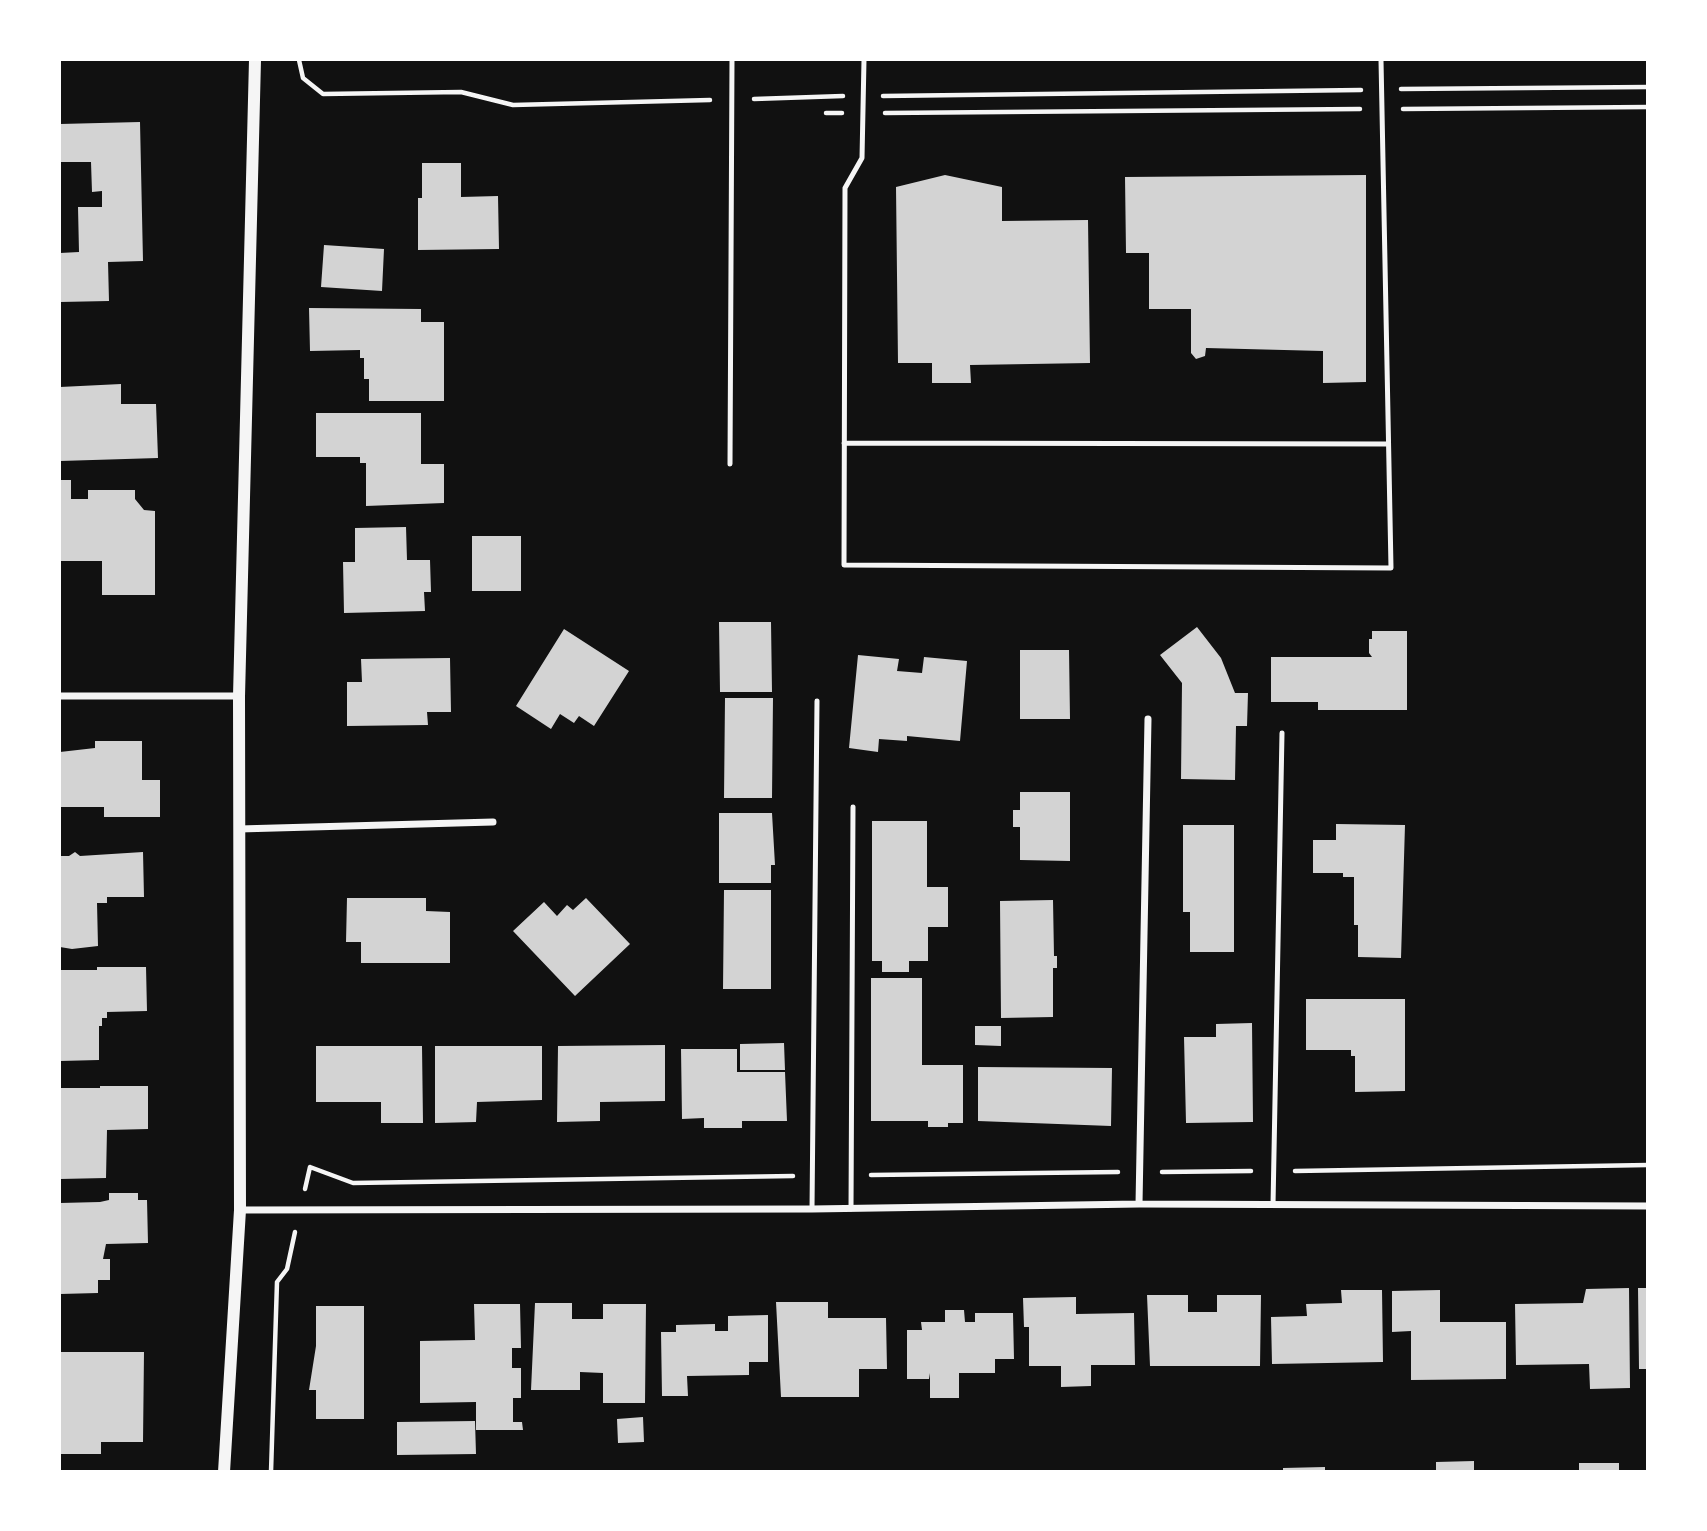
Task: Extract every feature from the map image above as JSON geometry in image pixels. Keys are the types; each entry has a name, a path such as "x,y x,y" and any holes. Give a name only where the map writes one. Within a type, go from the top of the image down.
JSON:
{"street":[{"path":"224,1472 240,1210 239,696 255,60"},
{"path":"60,696 239,696"},
{"path":"1139,1204 1149,719"},
{"path":"239,830 493,822"},
{"path":"240,1210 851,1209 1139,1204 1647,1206"}],"lane":[{"path":"730,464 732,60"},
{"path":"863,60 862,158 845,188 844,565 1391,568 1381,60"},
{"path":"844,443 1388,444"},
{"path":"812,1209 817,701"},
{"path":"1273,1205 1282,733"},
{"path":"851,1209 853,807"}],"path":[{"path":"299,60 303,78 323,94 461,92 513,105 863,96 1647,87"},
{"path":"826,113 1647,107"},
{"path":"852,1175 1647,1165"},
{"path":"271,1472 277,1282 287,1269 310,1167 353,1183 812,1176"}],"building":[{"path":"140,122 143,261 108,262 109,301 60,302 60,253 79,252 78,207 102,207 102,191 92,192 91,162 60,162 60,124"},
{"path":"422,163 461,163 461,197 498,196 499,249 418,250 418,198 422,198"},
{"path":"945,175 1002,187 1002,221 1088,220 1090,363 970,365 971,383 932,383 932,363 898,363 896,187"},
{"path":"1366,175 1366,382 1323,383 1323,351 1206,348 1205,356 1196,359 1191,353 1191,309 1149,309 1149,253 1126,253 1125,177"},
{"path":"324,245 384,249 382,291 321,287"},
{"path":"309,308 421,309 421,322 444,322 444,401 369,401 369,379 364,379 364,358 360,358 360,350 310,351"},
{"path":"121,384 121,404 156,404 158,458 60,461 60,387"},
{"path":"316,413 421,413 421,464 444,464 444,503 366,506 366,463 360,463 360,457 316,457"},
{"path":"60,480 71,480 71,499 88,499 88,490 135,490 135,499 144,510 155,511 155,595 102,595 102,561 60,561"},
{"path":"406,527 407,560 430,560 431,592 424,592 425,611 344,613 343,562 355,562 355,528"},
{"path":"472,536 521,536 521,591 472,591"},
{"path":"719,622 771,622 772,692 720,692"},
{"path":"1197,627 1221,658 1235,693 1248,693 1247,726 1236,726 1235,780 1181,779 1182,683 1160,655"},
{"path":"564,629 629,671 594,726 579,716 574,723 560,714 551,729 516,706"},
{"path":"1372,631 1407,631 1407,710 1318,710 1318,702 1271,702 1271,657 1372,657 1369,653 1369,639 1372,639"},
{"path":"1020,650 1069,650 1070,719 1020,719"},
{"path":"858,655 899,659 897,671 922,673 924,657 967,661 960,741 907,736 907,741 879,739 878,752 849,748"},
{"path":"450,658 451,712 427,712 428,725 347,726 347,682 362,682 361,659"},
{"path":"725,698 773,698 772,798 724,798"},
{"path":"95,741 142,741 142,780 160,780 160,817 104,817 104,807 60,807 60,752 95,748"},
{"path":"1020,792 1070,792 1070,861 1020,860 1020,827 1013,827 1013,810 1020,810"},
{"path":"719,813 772,813 775,865 771,865 771,883 719,883"},
{"path":"872,821 927,821 927,887 948,887 948,927 928,927 928,961 909,961 909,972 882,972 882,961 872,961"},
{"path":"1336,824 1405,825 1401,958 1358,957 1358,925 1354,925 1354,877 1343,877 1343,873 1313,873 1313,840 1336,840"},
{"path":"1183,825 1234,825 1234,952 1190,952 1190,912 1183,912"},
{"path":"75,852 80,856 143,852 144,897 107,897 107,903 97,903 98,946 72,949 60,947 60,856 69,856"},
{"path":"724,890 771,890 771,989 723,989"},
{"path":"347,898 426,898 426,911 450,912 450,963 361,963 361,942 346,942"},
{"path":"586,898 630,944 575,996 513,931 544,902 557,916 567,905 573,910"},
{"path":"1053,900 1054,956 1057,956 1057,968 1053,968 1053,1017 1001,1018 1000,901"},
{"path":"97,967 146,967 147,1011 107,1012 107,1018 102,1018 102,1026 99,1026 99,1060 60,1061 60,970 97,970"},
{"path":"871,978 922,978 922,1065 963,1065 963,1123 948,1123 948,1127 928,1127 928,1121 871,1121"},
{"path":"1306,999 1405,999 1405,1091 1355,1092 1355,1056 1351,1056 1351,1050 1306,1050"},
{"path":"1252,1023 1253,1122 1186,1123 1184,1037 1216,1037 1216,1024"},
{"path":"975,1026 1001,1026 1001,1046 975,1045"},
{"path":"784,1043 785,1070 740,1070 740,1044"},
{"path":"665,1045 665,1101 600,1102 600,1121 557,1122 558,1046"},
{"path":"316,1046 422,1046 423,1123 381,1123 381,1102 316,1102"},
{"path":"435,1046 542,1046 542,1100 477,1102 476,1122 435,1123"},
{"path":"681,1049 737,1049 737,1072 785,1072 787,1121 742,1121 742,1128 704,1128 704,1118 682,1119"},
{"path":"978,1067 1112,1068 1111,1126 978,1121"},
{"path":"148,1086 148,1129 107,1130 106,1178 60,1179 60,1088"},
{"path":"109,1193 138,1193 138,1200 147,1200 148,1243 106,1244 103,1259 110,1259 110,1280 98,1280 98,1293 60,1294 60,1203 100,1202 109,1200"},
{"path":"1629,1288 1630,1388 1590,1389 1589,1364 1516,1365 1515,1304 1583,1303 1586,1289"},
{"path":"1638,1288 1648,1288 1648,1369 1639,1369"},
{"path":"1341,1290 1382,1290 1383,1362 1272,1364 1271,1317 1307,1316 1306,1304 1342,1303"},
{"path":"1440,1290 1440,1322 1506,1322 1506,1379 1411,1380 1411,1331 1392,1332 1392,1291"},
{"path":"1147,1295 1188,1295 1188,1312 1217,1312 1217,1295 1261,1295 1260,1366 1150,1366"},
{"path":"1076,1297 1076,1314 1134,1313 1135,1365 1091,1365 1091,1386 1061,1387 1061,1366 1029,1366 1029,1327 1024,1327 1023,1298"},
{"path":"776,1302 828,1302 828,1318 886,1318 887,1369 859,1369 859,1397 781,1397"},
{"path":"535,1303 572,1303 572,1319 603,1319 603,1304 646,1304 645,1403 603,1403 603,1373 580,1372 580,1390 531,1390"},
{"path":"474,1304 520,1304 521,1348 512,1348 512,1368 521,1368 521,1398 513,1398 513,1422 522,1422 523,1430 476,1430 476,1402 420,1403 420,1341 475,1340"},
{"path":"316,1306 364,1306 364,1419 316,1419 316,1390 309,1390 316,1346"},
{"path":"945,1310 964,1310 965,1322 975,1322 975,1313 1013,1313 1014,1359 995,1359 995,1373 959,1373 959,1398 930,1398 930,1373 929,1379 907,1379 907,1330 922,1330 921,1322 945,1322"},
{"path":"768,1315 768,1362 749,1362 749,1375 687,1376 688,1396 662,1396 661,1332 676,1332 676,1325 715,1324 715,1331 728,1331 728,1316"},
{"path":"61,1352 144,1352 143,1442 101,1442 101,1454 60,1454"},
{"path":"643,1417 644,1442 618,1443 617,1419"},
{"path":"475,1421 476,1454 397,1455 397,1422"},
{"path":"1474,1461 1474,1472 1436,1472 1436,1462"},
{"path":"1579,1463 1619,1463 1619,1472 1579,1472"},
{"path":"1325,1467 1325,1472 1283,1472 1283,1468"}]}
